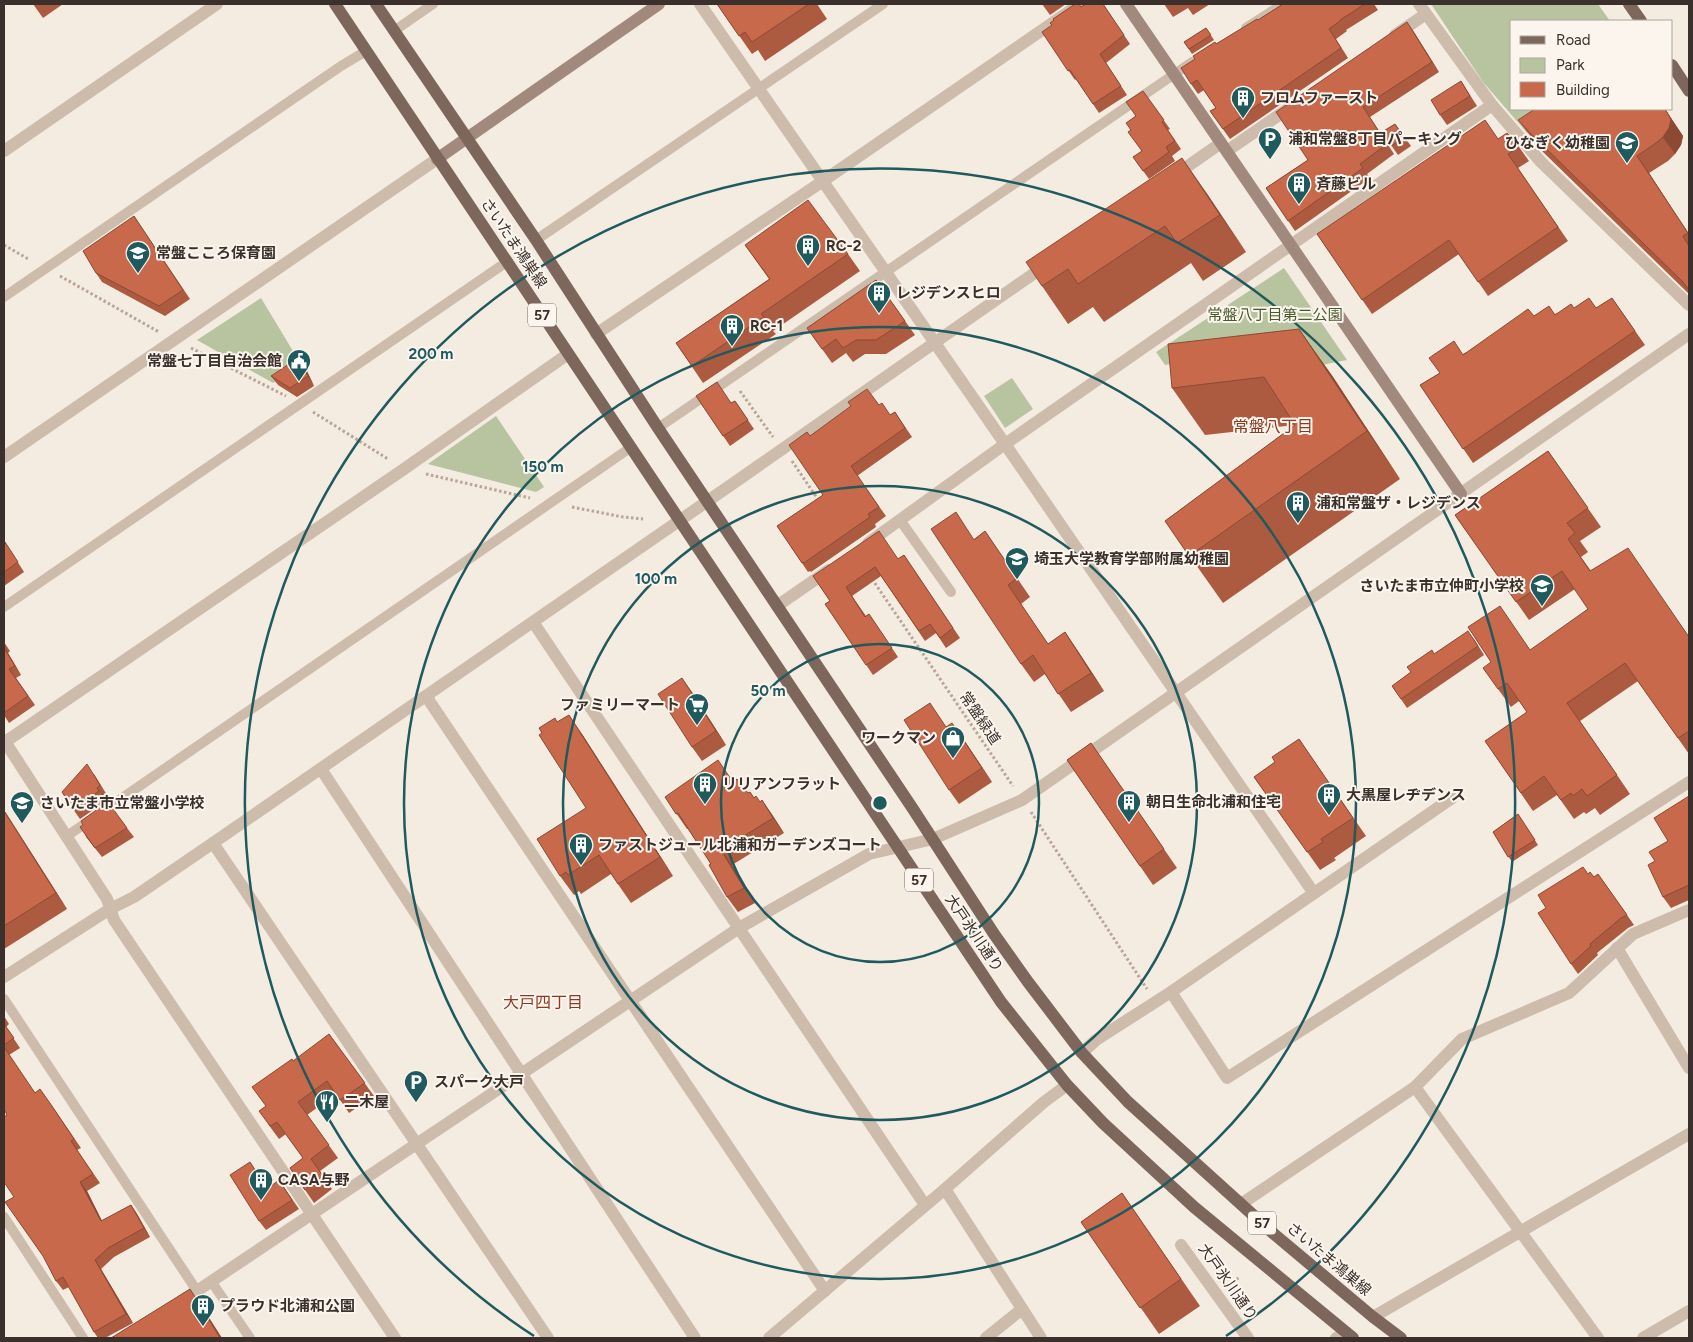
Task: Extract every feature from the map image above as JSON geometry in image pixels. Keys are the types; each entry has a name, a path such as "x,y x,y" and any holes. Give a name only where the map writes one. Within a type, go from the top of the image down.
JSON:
{"main road":[{"name":"さいたま鴻巣線","path":"335,4 750,625"},
{"name":"さいたま鴻巣線","path":"376,4 536,240 596,334 777,606"},
{"path":"1629,4 1640,20"},
{"path":"1673,66 1689,90"},
{"name":"大戸氷川通り","path":"777,606 933,839 994,934 1082,1053 1128,1102"},
{"name":"大戸氷川通り","path":"750,625 1001,1002 1067,1085 1103,1123 1194,1207 1345,1336"},
{"name":"さいたま鴻巣線","path":"1128,1102 1280,1240 1401,1338"}],"street":[{"path":"4,151 218,4"},
{"path":"4,457 659,4"},
{"path":"700,4 1314,892"},
{"path":"596,334 823,182 1080,4"},
{"path":"1126,4 1461,494"},
{"path":"1386,41 1423,9 1492,105 1541,162 1689,305"},
{"path":"1164,183 1298,102"},
{"path":"854,552 1005,444 1492,105"},
{"path":"4,977 110,909 134,897 321,770 707,502 779,445 934,342 1057,257"},
{"path":"166,1312 739,928 869,854 933,839 1022,800 1689,334"},
{"path":"395,1338 114,920 107,899 4,741 404,469 568,354"},
{"path":"777,606 838,563"},
{"path":"533,622 925,1206"},
{"path":"426,696 825,1291"},
{"path":"321,770 695,1338"},
{"path":"1171,992 1227,1078 1689,782"},
{"path":"1082,1053 1096,1040 1171,992 1452,798"},
{"path":"213,843 548,1338"},
{"path":"1241,1204 1415,1088 1462,1039 1569,993 1633,934 1689,910"},
{"path":"1617,948 1689,1068"},
{"path":"769,1338 945,1189 1044,1102 1067,1085"},
{"path":"1415,1088 1598,1338"},
{"path":"1373,1317 1689,1134"},
{"path":"945,1189 1041,1338"},
{"name":"大戸氷川通り","path":"1181,1245 1248,1338"},
{"path":"986,1338 1022,1309"},
{"path":"1642,1338 1689,1311"}],"lane":[{"path":"394,31 433,4"},
{"path":"536,240 883,4"},
{"path":"1241,31 1283,4"},
{"path":"4,297 366,51"},
{"path":"658,428 1199,58"},
{"path":"4,607 508,262"},
{"path":"67,836 630,448"},
{"path":"900,520 951,592"},
{"path":"4,999 197,1291"},
{"path":"4,1217 83,1338"},
{"path":"212,1282 250,1338"}],"path":[{"path":"731,378 821,504"},
{"name":"常盤緑道","path":"871,577 1022,800 1155,1002"},
{"path":"1234,1282 1240,1277"}],"green space":[{"path":"1431,4 1598,4 1609,20 1510,20 1510,110 1562,110 1527,133 1483,82"},
{"name":"常盤八丁目第二公園","path":"1284,268 1347,360 1265,376 1259,345 1165,365 1156,352"},
{"path":"261,298 302,366 273,383 197,340"},
{"path":"1012,378 1033,409 1005,428 984,396"},
{"path":"496,416 544,487 536,492 428,464"}],"building":[{"path":"717,4 809,4 752,42 745,32 739,36"},
{"path":"1075,4 1079,4 1081,7 1086,4 1103,4 1124,35 1100,54 1121,86 1093,104 1042,32 1052,25 1050,23 1053,19"},
{"path":"1283,4 1365,4 1329,29 1341,48 1223,129 1210,111 1216,108 1197,80 1191,84 1181,68 1195,59 1193,56 1215,42 1216,44"},
{"path":"1407,22 1432,62 1363,107 1387,144 1360,164 1363,168 1288,221 1266,188 1308,160 1276,112"},
{"path":"1206,28 1211,35 1189,49 1184,42"},
{"path":"1461,81 1470,96 1440,115 1431,100"},
{"path":"1143,91 1164,120 1162,122 1175,141 1166,147 1169,152 1143,171 1133,157 1142,151 1128,132 1131,130 1126,123 1136,116 1126,102"},
{"path":"1533,110 1666,110 1671,119 1669,128 1663,137 1637,156 1688,233 1683,236 1689,246 1689,290 1683,282 1518,120"},
{"path":"1485,120 1498,139 1507,133 1519,147 1508,154 1558,227 1478,282 1449,240 1362,300 1317,234"},
{"path":"1395,124 1404,137 1391,146 1382,132"},
{"path":"1182,158 1220,215 1177,243 1165,226 1078,284 1068,269 1042,286 1026,262"},
{"path":"808,200 848,254 761,314 764,317 692,366 676,343 770,279 745,245"},
{"path":"134,216 183,290 159,306 96,273 83,251"},
{"path":"876,280 905,321 876,340 856,340 843,348 836,339 822,349 807,328"},
{"path":"1589,298 1596,308 1612,298 1635,331 1463,449 1420,385 1440,373 1429,358 1454,341 1463,355 1528,309 1534,316 1549,306 1555,315 1571,304 1574,308"},
{"path":"1299,329 1367,431 1189,556 1165,521 1295,425 1264,377 1172,388 1168,344"},
{"path":"298,358 308,376 290,388 271,376"},
{"path":"717,382 731,403 735,401 748,420 723,436 696,396"},
{"path":"867,389 879,405 882,403 890,415 895,412 905,428 851,466 879,507 868,514 870,517 802,563 777,526 823,495 789,445 807,432 810,436 851,406 848,402"},
{"path":"1548,451 1588,508 1567,523 1575,533 1568,539 1590,571 1628,548 1689,637 1689,731 1678,738 1625,663 1567,703 1617,775 1587,796 1582,789 1573,796 1571,793 1561,800 1544,776 1521,793 1485,741 1527,712 1507,683 1498,689 1483,668 1491,662 1468,627 1500,606 1530,650 1588,609 1562,571 1516,602 1455,515"},
{"path":"956,512 974,540 985,531 1017,578 1008,585 1048,644 1065,632 1091,673 1058,694 1033,655 1021,664 931,529"},
{"path":"879,531 898,559 904,555 953,628 940,638 930,624 919,631 875,567 846,587 865,617 869,614 892,648 866,665 825,604 830,601 813,576"},
{"path":"4,542 18,562 4,572"},
{"path":"1468,631 1478,646 1401,699 1392,686 1411,672 1407,667 1432,650 1434,654"},
{"path":"4,648 15,666 9,669 28,696 4,713"},
{"path":"682,678 716,731 692,747 658,694"},
{"path":"930,703 946,727 952,723 982,768 949,790 904,720"},
{"path":"569,715 660,857 618,884 599,855 568,875 566,872 560,876 537,839 586,808 539,735 542,733 539,728 555,718 557,722"},
{"name":"大黒屋レヂデンス","path":"1299,739 1353,818 1321,839 1323,842 1307,852 1254,777 1275,762 1272,757"},
{"name":"朝日生命北浦和住宅","path":"1091,743 1164,849 1140,866 1067,760"},
{"path":"718,760 733,782 737,779 748,793 750,792 754,798 756,796 760,802 762,800 773,818 721,850 744,888 727,897 709,865 711,864 678,813 676,814 665,797"},
{"path":"87,764 100,785 97,788 99,791 73,809 62,792"},
{"path":"1689,796 1689,885 1663,897 1648,865 1655,861 1649,852 1668,841 1654,818"},
{"path":"108,802 127,828 95,848 80,827 83,825 81,821"},
{"path":"4,811 56,893 4,926"},
{"path":"1518,814 1535,840 1508,857 1493,832"},
{"path":"1583,867 1588,874 1590,872 1594,877 1598,874 1627,915 1590,944 1591,946 1571,964 1538,913 1546,908 1538,895"},
{"path":"4,1024 14,1038 4,1045"},
{"path":"329,1034 365,1083 340,1100 327,1081 298,1102 329,1145 311,1159 323,1176 305,1190 290,1168 303,1158 277,1122 270,1126 259,1111 266,1106 252,1087 292,1059 293,1061"},
{"path":"4,1047 35,1093 40,1089 74,1139 71,1141 93,1174 80,1182 101,1221 131,1205 144,1228 108,1248 95,1260 126,1314 94,1332 63,1277 56,1281 43,1256 5,1202 14,1197 4,1182 4,1117 7,1115 4,1109"},
{"name":"CASA与野","path":"250,1162 267,1189 279,1180 292,1200 259,1221 230,1175"},
{"path":"1122,1193 1181,1279 1140,1308 1081,1222"},
{"path":"190,1289 220,1338 111,1338"}],"place":[{"name":"フロムファースト","path":"1243,119"},
{"name":"浦和常盤8丁目パーキング","path":"1270,160"},
{"name":"ひなぎく幼稚園","path":"1627,164"},
{"name":"斉藤ビル","path":"1299,205"},
{"name":"RC-2","path":"808,267"},
{"name":"常盤こころ保育園","path":"138,274"},
{"name":"レジデンスヒロ","path":"879,314"},
{"name":"RC-1","path":"732,347"},
{"name":"常盤七丁目自治会館","path":"299,382"},
{"name":"浦和常盤ザ・レジデンス","path":"1298,524"},
{"name":"埼玉大学教育学部附属幼稚園","path":"1017,580"},
{"name":"さいたま市立仲町小学校","path":"1542,607"},
{"name":"ファミリーマート","path":"697,726"},
{"name":"ワークマン","path":"953,759"},
{"name":"リリアンフラット","path":"705,805"},
{"name":"大黒屋レヂデンス","path":"1329,816"},
{"name":"朝日生命北浦和住宅","path":"1129,823"},
{"name":"さいたま市立常盤小学校","path":"22,824"},
{"name":"ファストジュール北浦和ガーデンズコート","path":"581,866"},
{"name":"スパーク大戸","path":"416,1103"},
{"name":"二木屋","path":"327,1123"},
{"name":"CASA与野","path":"261,1201"},
{"name":"プラウド北浦和公園","path":"203,1327"}],"district":[{"name":"常盤八丁目","path":"1273,426"},
{"name":"大戸四丁目","path":"543,1002"}]}
